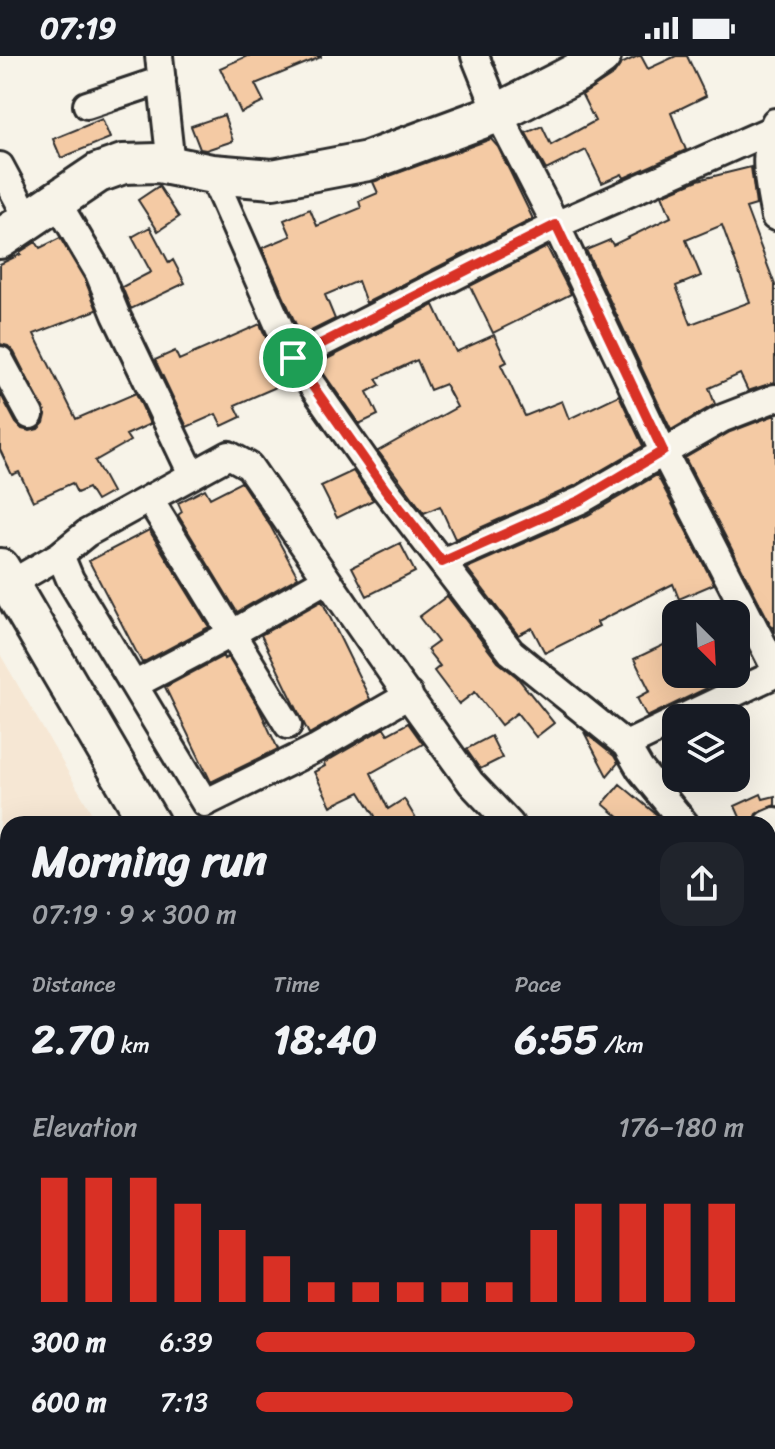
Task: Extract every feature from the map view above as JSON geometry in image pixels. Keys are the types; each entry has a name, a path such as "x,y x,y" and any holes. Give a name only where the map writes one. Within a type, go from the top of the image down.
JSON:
{"street":[{"path":"475,56 498,113 556,225 663,451 775,671 710,704"},
{"path":"29,220 98,173 123,164 158,163 212,174 273,179 368,161 498,113 580,71 601,56"},
{"path":"87,105 160,68 171,165"},
{"path":"293,358 556,225 773,126"},
{"path":"773,126 767,163 775,217"},
{"path":"0,166 29,220 99,273 192,474"},
{"path":"212,174 293,358 385,489 511,652 626,745 640,769 678,816"},
{"path":"0,360 30,415"},
{"path":"442,562 581,500 723,418 775,398"},
{"path":"145,816 5,576 60,555 87,533 229,455 249,466 471,783 502,816"},
{"path":"150,500 288,725"},
{"path":"60,555 70,579 205,803 315,749 409,695"},
{"path":"134,685 327,579"},
{"path":"626,745 662,728"}],"shaded area":[{"path":"0,654 93,816 0,816"}],"building":[{"path":"247,56 321,57 255,84 264,102 241,113 220,68"},
{"path":"638,56 648,69 676,56 687,56 706,96 671,113 686,150 624,178 622,174 602,183 586,150 546,170 526,133 542,126 551,145 595,121 582,95 614,74 621,64"},
{"path":"224,115 233,141 200,149 191,126"},
{"path":"102,119 110,138 61,158 53,139"},
{"path":"491,139 498,147 533,219 366,303 358,281 325,295 335,319 301,336 262,248 291,236 284,220 310,209 317,226 361,208 359,201 378,193 373,182"},
{"path":"751,167 756,205 746,208 775,285 775,382 748,391 740,374 709,388 715,404 671,430 586,250 610,240 613,245 671,217 662,195 698,180","holes":["722,225 750,302 691,324 676,286 701,276 686,240"]},
{"path":"159,186 179,217 158,231 138,200"},
{"path":"150,227 169,263 173,260 185,283 131,309 122,287 151,272 132,237"},
{"path":"60,238 85,280 97,310 34,334 76,419 136,393 150,424 126,435 130,441 95,461 112,492 96,501 88,488 77,493 72,483 33,501 19,472 12,475 0,450 0,393 22,429 38,429 46,415 14,352 0,344 0,264 21,254 36,242 40,248"},
{"path":"547,247 571,294 493,333 470,286"},
{"path":"434,305 456,352 494,335 507,362 501,365 525,416 562,401 569,419 619,395 643,446 574,486 455,539 440,506 424,513 378,451 457,407 445,384 430,390 417,360 376,379 380,385 367,392 378,415 359,424 317,364"},
{"path":"260,324 278,365 290,381 235,405 241,417 222,426 216,414 187,427 155,360 175,351 179,360"},
{"path":"775,415 775,633 685,458 730,432"},
{"path":"353,471 373,500 337,518 321,486"},
{"path":"657,475 714,584 679,599 673,584 597,622 599,626 545,653 532,628 518,635 467,568 588,515"},
{"path":"241,482 271,527 298,577 237,612 178,515 182,512 178,503 205,489 210,498"},
{"path":"149,530 209,627 142,663 89,561"},
{"path":"400,543 415,572 367,596 352,567"},
{"path":"447,596 498,662 517,677 554,723 536,737 517,713 501,725 475,692 459,704 434,671 440,666 427,650 438,642 419,617"},
{"path":"322,601 370,699 309,734 261,635"},
{"path":"662,646 662,688 707,688 674,704 662,704 662,710 647,717 637,698 650,691 634,659"},
{"path":"223,656 224,659 228,657 259,708 278,749 211,782 165,687"},
{"path":"408,723 423,744 371,773 388,809 404,799 414,816 375,816 360,792 331,806 314,772 384,728 388,734"},
{"path":"584,732 614,756 618,763 607,776"},
{"path":"491,736 502,758 480,769 466,749"},
{"path":"620,784 658,816 617,816 603,804"},
{"path":"761,794 763,799 775,796 775,805 755,816 739,816 735,806"}],"route":[{"path":"556,225 663,451 581,500 442,562 385,489 293,358 556,225"}]}
